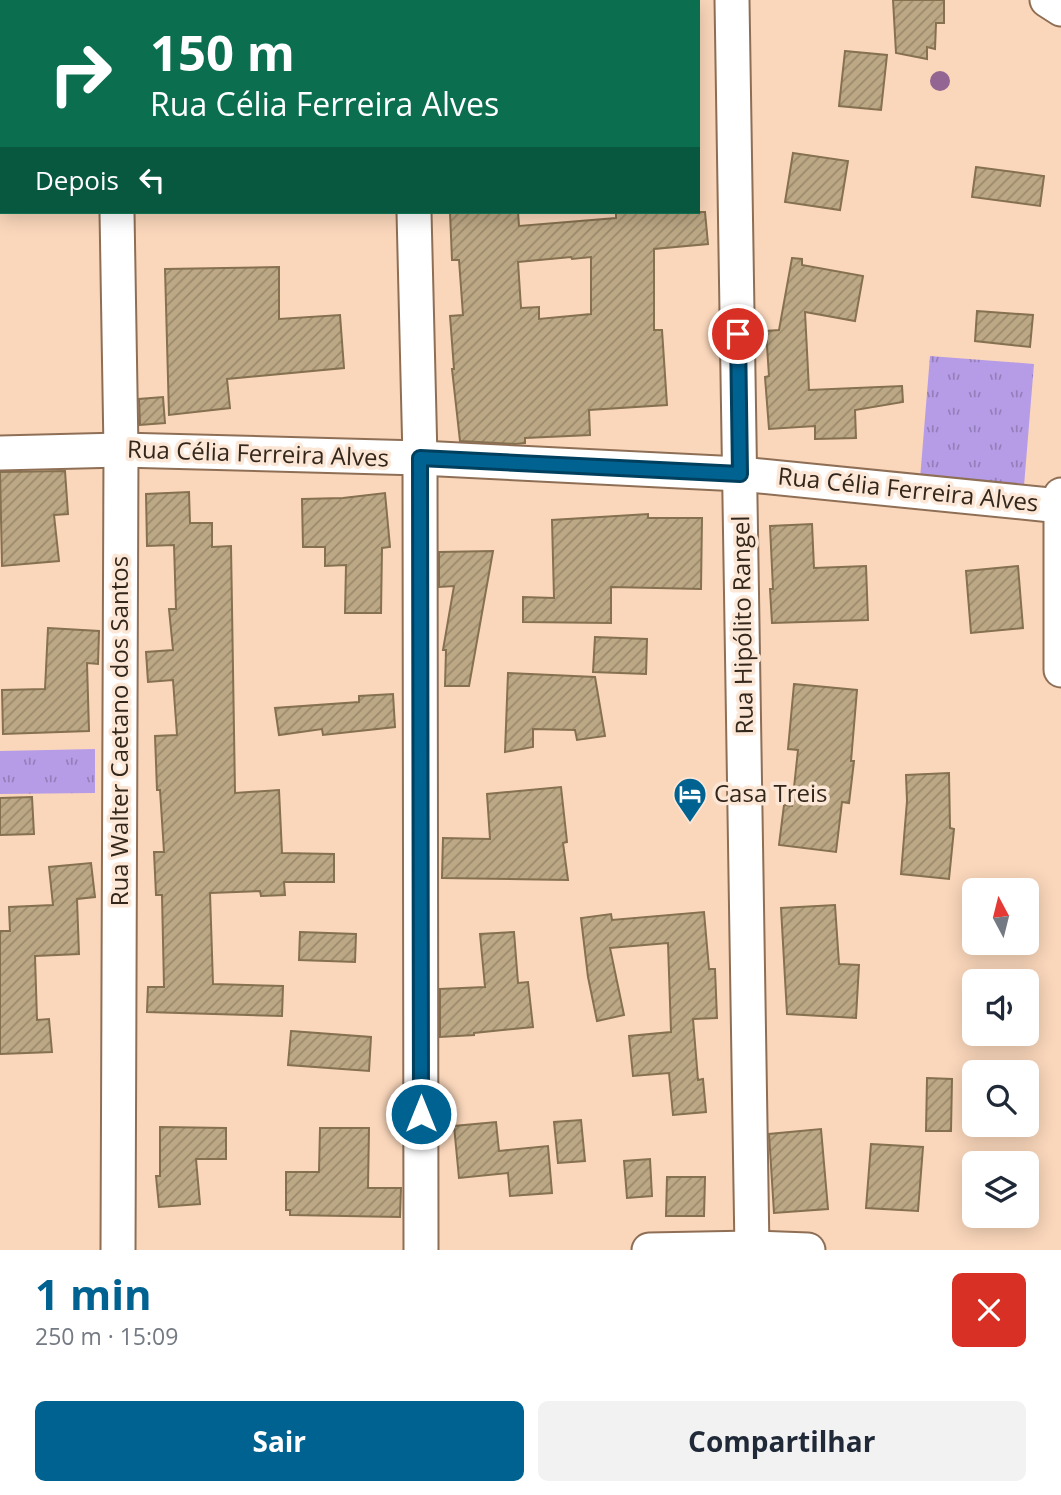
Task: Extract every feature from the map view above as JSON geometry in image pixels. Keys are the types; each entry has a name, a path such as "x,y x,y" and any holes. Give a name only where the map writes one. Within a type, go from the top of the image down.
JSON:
{"street":[{"name":"Rua Hipólito Rangel","path":"732,0 752,1249"},
{"path":"1047,0 1061,9"},
{"name":"Rua Walter Caetano dos Santos","path":"117,214 121,450 118,1250"},
{"path":"414,214 420,458 421,1250"},
{"name":"Rua Célia Ferreira Alves","path":"0,453 121,450 420,458 740,474 1061,505"},
{"path":"1061,495 1061,670"},
{"path":"649,1250 808,1250"}],"green space":[{"path":"930,356 1034,364 1024,486 920,479"},
{"path":"95,749 95,793 0,794 0,751"}],"building":[{"path":"893,0 944,0 944,23 936,23 935,49 927,47 927,59 896,53"},
{"path":"845,51 887,55 881,110 839,106"},
{"path":"793,153 848,161 840,210 785,202"},
{"path":"976,167 1044,176 1040,206 972,197"},
{"path":"705,212 708,244 654,249 654,330 662,330 667,405 589,410 590,435 525,438 525,443 515,444 460,441 452,369 450,316 463,315 459,260 452,260 450,214 518,214 519,226 616,218 616,214","holes":["591,257 591,314 539,319 539,307 521,308 518,262"]},
{"path":"792,258 802,259 802,265 863,276 855,321 805,312 809,390 902,386 903,402 855,410 856,438 815,439 815,426 769,429 765,377 769,376 766,331 779,330"},
{"path":"279,267 279,319 340,315 344,368 227,379 230,408 169,415 165,269"},
{"path":"977,311 1033,315 1030,347 975,341"},
{"path":"163,397 165,423 140,425 139,399"},
{"path":"65,471 68,514 54,515 59,561 2,566 0,472"},
{"path":"189,492 190,523 212,523 212,547 231,546 235,793 279,790 282,853 334,854 334,882 284,882 285,895 261,896 260,891 210,893 213,984 283,986 282,1016 147,1012 148,987 164,987 162,895 156,895 154,852 164,852 160,790 157,790 155,736 177,735 173,680 148,682 146,652 173,650 169,609 176,609 174,545 147,546 146,494"},
{"path":"385,493 390,547 382,548 381,613 345,613 346,565 325,566 325,547 303,547 302,499"},
{"path":"648,514 648,518 702,518 701,589 611,587 611,623 523,622 523,597 554,598 552,520"},
{"path":"812,524 814,568 866,566 868,620 772,623 770,526"},
{"path":"493,551 469,686 445,686 446,650 443,650 454,586 439,587 439,552"},
{"path":"1018,566 1023,628 971,633 966,571"},
{"path":"48,628 99,631 98,664 87,663 89,731 3,734 2,690 45,689"},
{"path":"595,637 647,639 646,674 593,672"},
{"path":"508,673 595,677 605,736 577,740 575,730 533,729 533,747 505,752"},
{"path":"794,684 857,690 849,803 842,802 836,852 779,845 784,805 792,806 798,750 788,749"},
{"path":"393,694 395,727 323,735 322,729 279,735 275,708 359,702 359,696"},
{"path":"949,773 950,828 954,829 949,879 901,874 907,801 906,775"},
{"path":"561,787 567,842 563,843 568,880 442,878 443,838 490,839 487,794"},
{"path":"32,797 34,834 0,835 0,798"},
{"path":"91,863 95,897 77,899 79,954 35,956 37,1020 49,1019 52,1052 0,1054 0,931 10,931 9,907 53,905 49,867"},
{"path":"835,905 839,964 859,965 856,1018 787,1014 781,908"},
{"path":"704,912 709,969 715,969 717,1018 693,1019 698,1080 703,1079 706,1112 673,1115 669,1073 633,1076 629,1036 671,1032 668,943 610,948 624,1015 597,1021 588,977 581,918 611,914 612,920"},
{"path":"300,932 356,934 355,962 299,960"},
{"path":"514,932 518,983 528,982 533,1027 440,1037 440,989 485,987 480,934"},
{"path":"291,1031 371,1037 369,1071 288,1065"},
{"path":"927,1078 952,1079 951,1131 926,1131"},
{"path":"581,1120 585,1161 558,1163 554,1122"},
{"path":"496,1122 499,1151 548,1146 552,1193 510,1196 508,1173 459,1178 454,1126"},
{"path":"160,1127 226,1128 226,1159 196,1159 200,1204 159,1207 156,1176 160,1176"},
{"path":"320,1128 369,1128 368,1188 401,1188 400,1217 290,1215 290,1210 286,1210 286,1172 319,1172"},
{"path":"821,1129 828,1209 774,1213 769,1134"},
{"path":"871,1144 923,1147 918,1211 866,1208"},
{"path":"650,1159 652,1196 627,1198 624,1161"},
{"path":"667,1177 705,1177 704,1216 666,1216"}],"place":[{"name":"Casa Treis","path":"690,824"}],"route":[{"path":"421,1114 420,458 740,474 738,334"}]}
